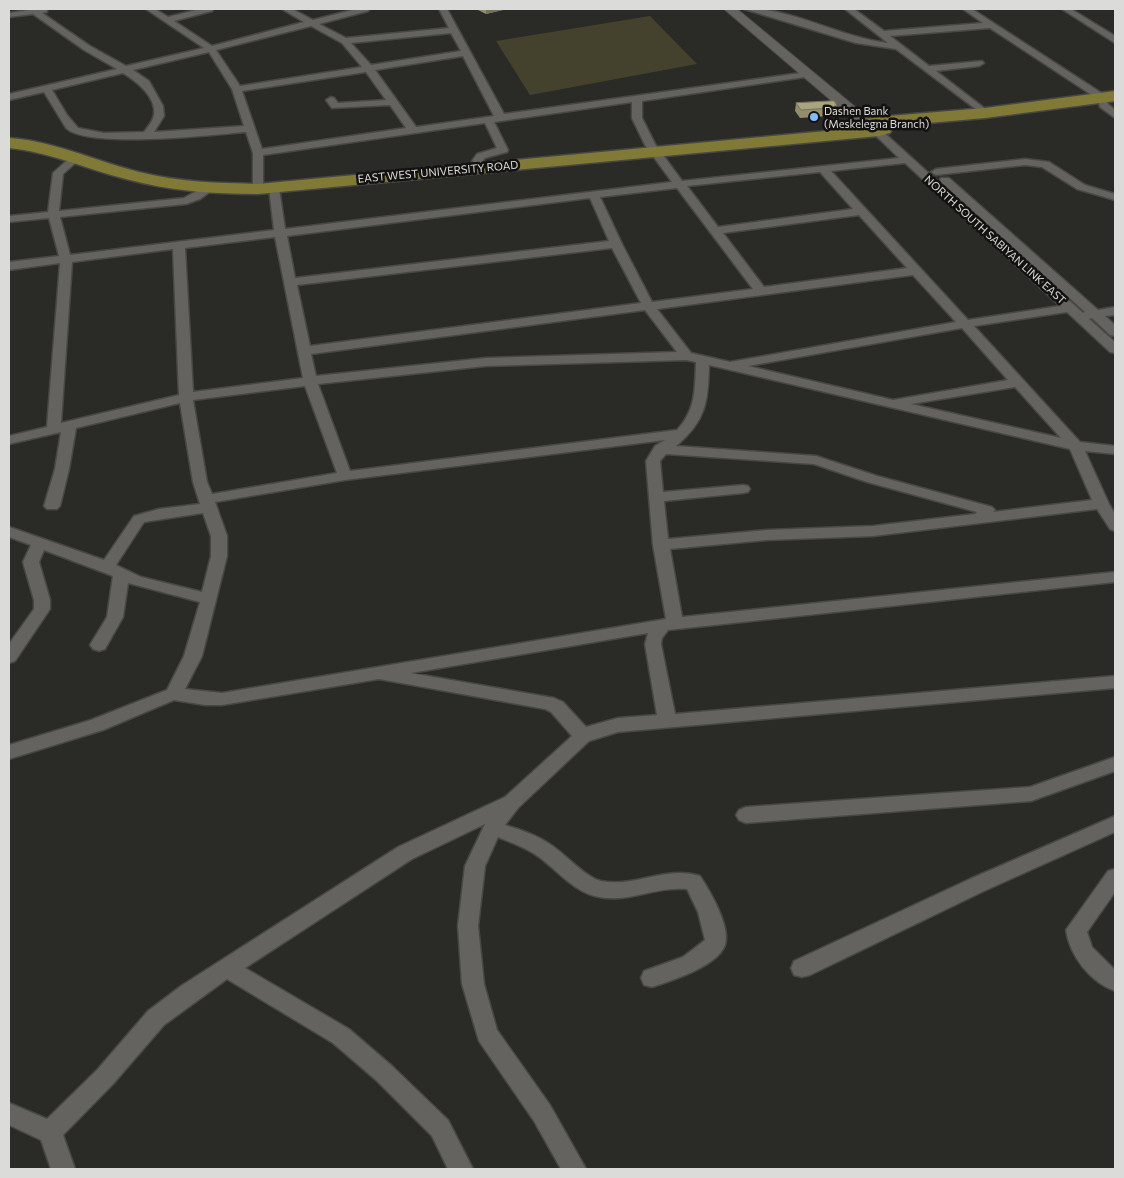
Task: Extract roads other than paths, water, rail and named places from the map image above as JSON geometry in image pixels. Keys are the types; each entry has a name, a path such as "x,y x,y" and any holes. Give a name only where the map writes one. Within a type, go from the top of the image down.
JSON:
{"main road":[{"name":"NORTH SOUTH SABIYAN LINK EAST","path":"730,9 805,74 876,127"},
{"name":"NORTH SOUTH SABIYAN LINK EAST","path":"746,9 876,127"},
{"name":"EAST WEST UNIVERSITY ROAD","path":"876,127 985,113 1111,107"},
{"name":"EAST WEST UNIVERSITY ROAD","path":"9,143 38,146 128,175 163,183 210,188 264,186 876,127 988,120 1111,107"},
{"name":"EAST WEST UNIVERSITY ROAD","path":"9,134 57,139 164,174 264,186 477,161 652,148"}],"street":[{"path":"9,15 47,9"},
{"path":"150,9 211,49 237,89 258,153 264,186 280,231 306,351 310,380 344,476"},
{"path":"168,20 209,9"},
{"path":"286,9 345,41 369,69 412,130"},
{"path":"9,97 124,68 211,49 365,9"},
{"path":"443,9 501,119"},
{"path":"746,9 783,16 850,40 877,46 898,47"},
{"path":"849,9 985,113"},
{"path":"967,9 1111,107"},
{"path":"1066,9 1115,40"},
{"path":"35,12 87,48 124,68 146,83 158,106 159,116 148,134"},
{"path":"883,34 992,25"},
{"path":"345,41 454,30"},
{"path":"237,89 466,53"},
{"path":"927,69 979,63"},
{"path":"258,153 636,100 805,74"},
{"path":"46,88 75,130 87,134 148,134 250,129"},
{"path":"331,100 335,106 393,102"},
{"path":"636,100 638,118 652,148 760,290"},
{"path":"477,161 482,156 503,150 488,120"},
{"name":"NORTH SOUTH SABIYAN LINK EAST","path":"876,127 906,160 1115,349"},
{"name":"NORTH SOUTH SABIYAN LINK EAST","path":"876,127 900,141 1115,332"},
{"path":"54,428 66,260 53,214 58,173 76,158"},
{"path":"9,266 280,231 594,196 680,184 906,160"},
{"path":"936,172 1039,162 1052,167 1081,187 1115,197"},
{"path":"823,169 914,271 1019,382 1076,446 1101,504 1114,521"},
{"path":"9,219 186,201 210,188"},
{"path":"594,196 616,244 649,307 686,356"},
{"path":"715,231 861,211"},
{"path":"174,694 193,656 210,600 218,556 219,536 200,482 186,397 179,244"},
{"path":"290,282 616,244"},
{"path":"306,351 914,271"},
{"path":"727,366 964,324 1074,312 1095,314 1115,311"},
{"path":"9,440 186,397 310,380 486,362 686,356 1076,446 1115,450"},
{"path":"669,624 655,498 653,461 660,449 681,434 701,408 703,361"},
{"path":"891,403 1019,382"},
{"path":"52,506 62,469 69,425"},
{"path":"99,645 115,617 114,571 138,519 207,503 344,476 681,434"},
{"path":"660,449 816,460 872,479 987,510 980,518"},
{"path":"655,498 743,489"},
{"path":"661,545 766,535 873,531 1101,504"},
{"path":"9,532 136,580 210,600"},
{"path":"9,658 42,609 41,593 31,562 39,544"},
{"path":"9,752 97,725 160,698 174,694 205,699 222,699 373,672 669,624 1115,576"},
{"path":"667,722 653,644 654,637 669,624"},
{"path":"373,672 548,703 557,707 583,736"},
{"path":"574,1169 542,1113 487,1034 473,984 468,926 476,866 492,828 512,802 583,736 618,725 1115,682"},
{"path":"746,815 1031,794 1115,764"},
{"path":"50,1132 105,1077 156,1018 189,993 405,853 512,802"},
{"path":"802,968 977,885 1115,824"},
{"path":"492,828 523,839 544,850 596,889 617,891 681,880 693,882 702,896 708,912 716,938 715,944 691,964 652,978"},
{"path":"1115,877 1076,930 1077,940 1084,956 1115,982"},
{"path":"228,969 341,1036 384,1072 440,1128 462,1169"},
{"path":"9,1114 50,1132 63,1169"}],"place":[{"name":"Dashen Bank (Meskelegna Branch)","path":"814,117"}]}
